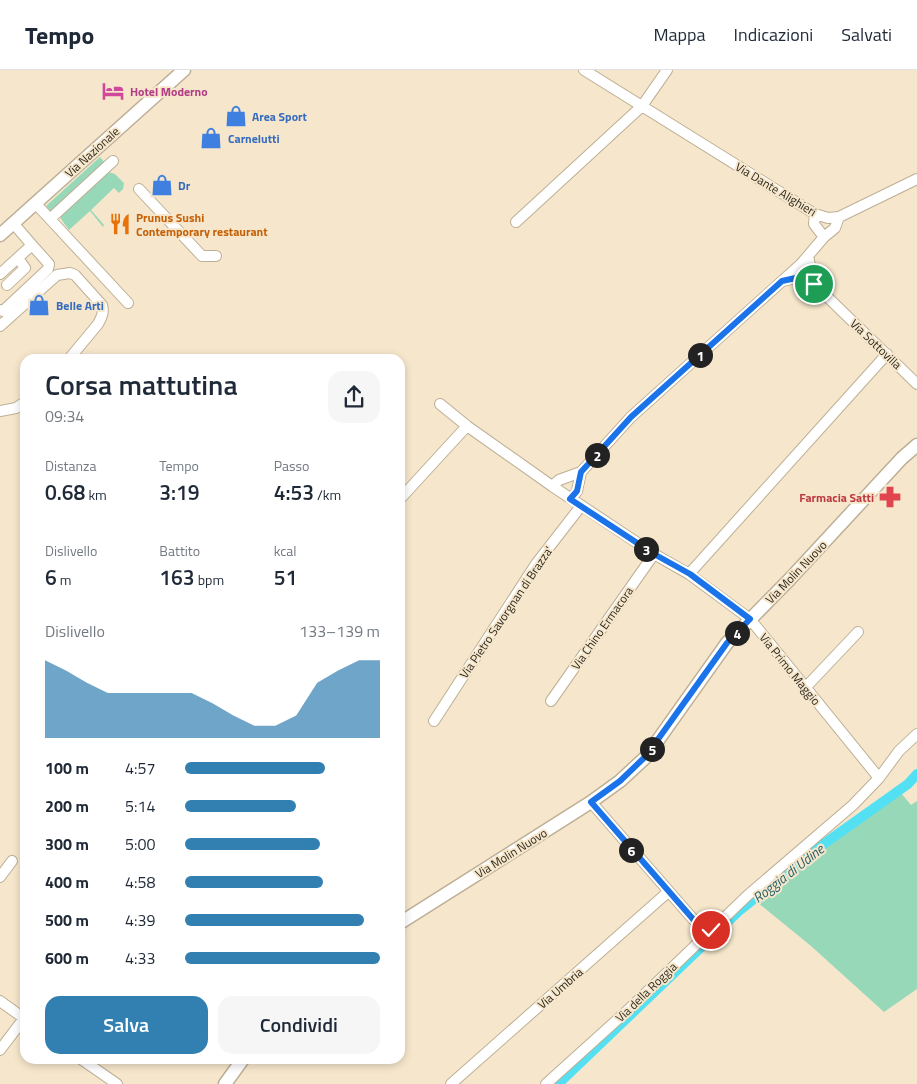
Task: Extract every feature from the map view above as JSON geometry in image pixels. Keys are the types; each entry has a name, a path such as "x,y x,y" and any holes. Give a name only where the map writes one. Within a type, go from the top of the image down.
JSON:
{"main road":[{"name":"Via Nazionale","path":"0,234 184,70"},
{"name":"Via Molin Nuovo","path":"405,920 591,802 620,781 646,756 727,643 789,580 902,458 917,445"},
{"path":"225,1084 239,1064"}],"street":[{"name":"Via Dante Alighieri","path":"584,70 815,214 828,218 840,217"},
{"path":"516,222 642,106 667,70"},
{"path":"50,219 114,161"},
{"path":"552,486 559,480 581,472 631,417 808,256 824,237 835,228 840,217 917,179"},
{"path":"139,189 202,256 216,256"},
{"path":"35,203 128,303"},
{"path":"815,214 814,224 824,237"},
{"path":"0,310 3,311 48,269 49,264 13,223"},
{"path":"0,274 32,245"},
{"path":"808,256 814,284"},
{"path":"18,258 25,268 4,283 23,292"},
{"path":"0,326 57,275 70,273 75,275 102,305 103,310 98,324 73,354"},
{"path":"782,281 800,277 814,284"},
{"name":"Via Sottovilla","path":"814,284 917,384"},
{"path":"690,574 887,354"},
{"name":"Via Primo Maggio","path":"440,404 467,426 570,499 654,554 690,574 750,619 879,778"},
{"path":"0,411 20,405"},
{"path":"405,494 467,426"},
{"path":"570,499 577,491 581,472"},
{"name":"Via Pietro Savorgnan di Brazza'","path":"434,721 536,564 581,506"},
{"name":"Via Chino Ermacora","path":"551,701 654,554"},
{"path":"805,688 858,632"},
{"name":"Via della Roggia","path":"546,1084 628,1010 748,895 853,805 879,778 899,751 917,734"},
{"path":"591,802 648,870 706,934"},
{"path":"0,877 12,861"},
{"name":"Via Umbria","path":"451,1084 668,892"},
{"path":"0,1001 20,1015"},
{"path":"0,1050 20,1024"},
{"path":"88,1064 117,1084"}],"green space":[{"path":"100,157 105,163 51,212 46,206"},
{"path":"108,172 115,174 124,183 123,189 119,193 114,188 91,210 104,225 103,227 90,211 69,230 61,219 61,215"},
{"path":"901,793 911,805 917,801 917,989 884,1012 811,946 757,902 820,852"}],"waterway":[{"name":"Roggia di Udine","path":"558,1084 740,910 818,848 908,784 917,774"}],"place":[{"name":"Hotel Moderno","path":"113,91"},
{"name":"Area Sport","path":"236,116"},
{"name":"Carnelutti","path":"211,138"},
{"name":"Dr","path":"162,185"},
{"name":"Prunus Sushi Contemporary restaurant","path":"120,224"},
{"name":"Belle Arti","path":"39,305"},
{"name":"Farmacia Satti","path":"890,497"}],"route":[{"path":"711,930 706,934 648,870 591,802 620,781 646,756 727,643 750,619 690,574 654,554 570,499 577,491 581,472 631,417 782,281 800,277 814,284"}]}
